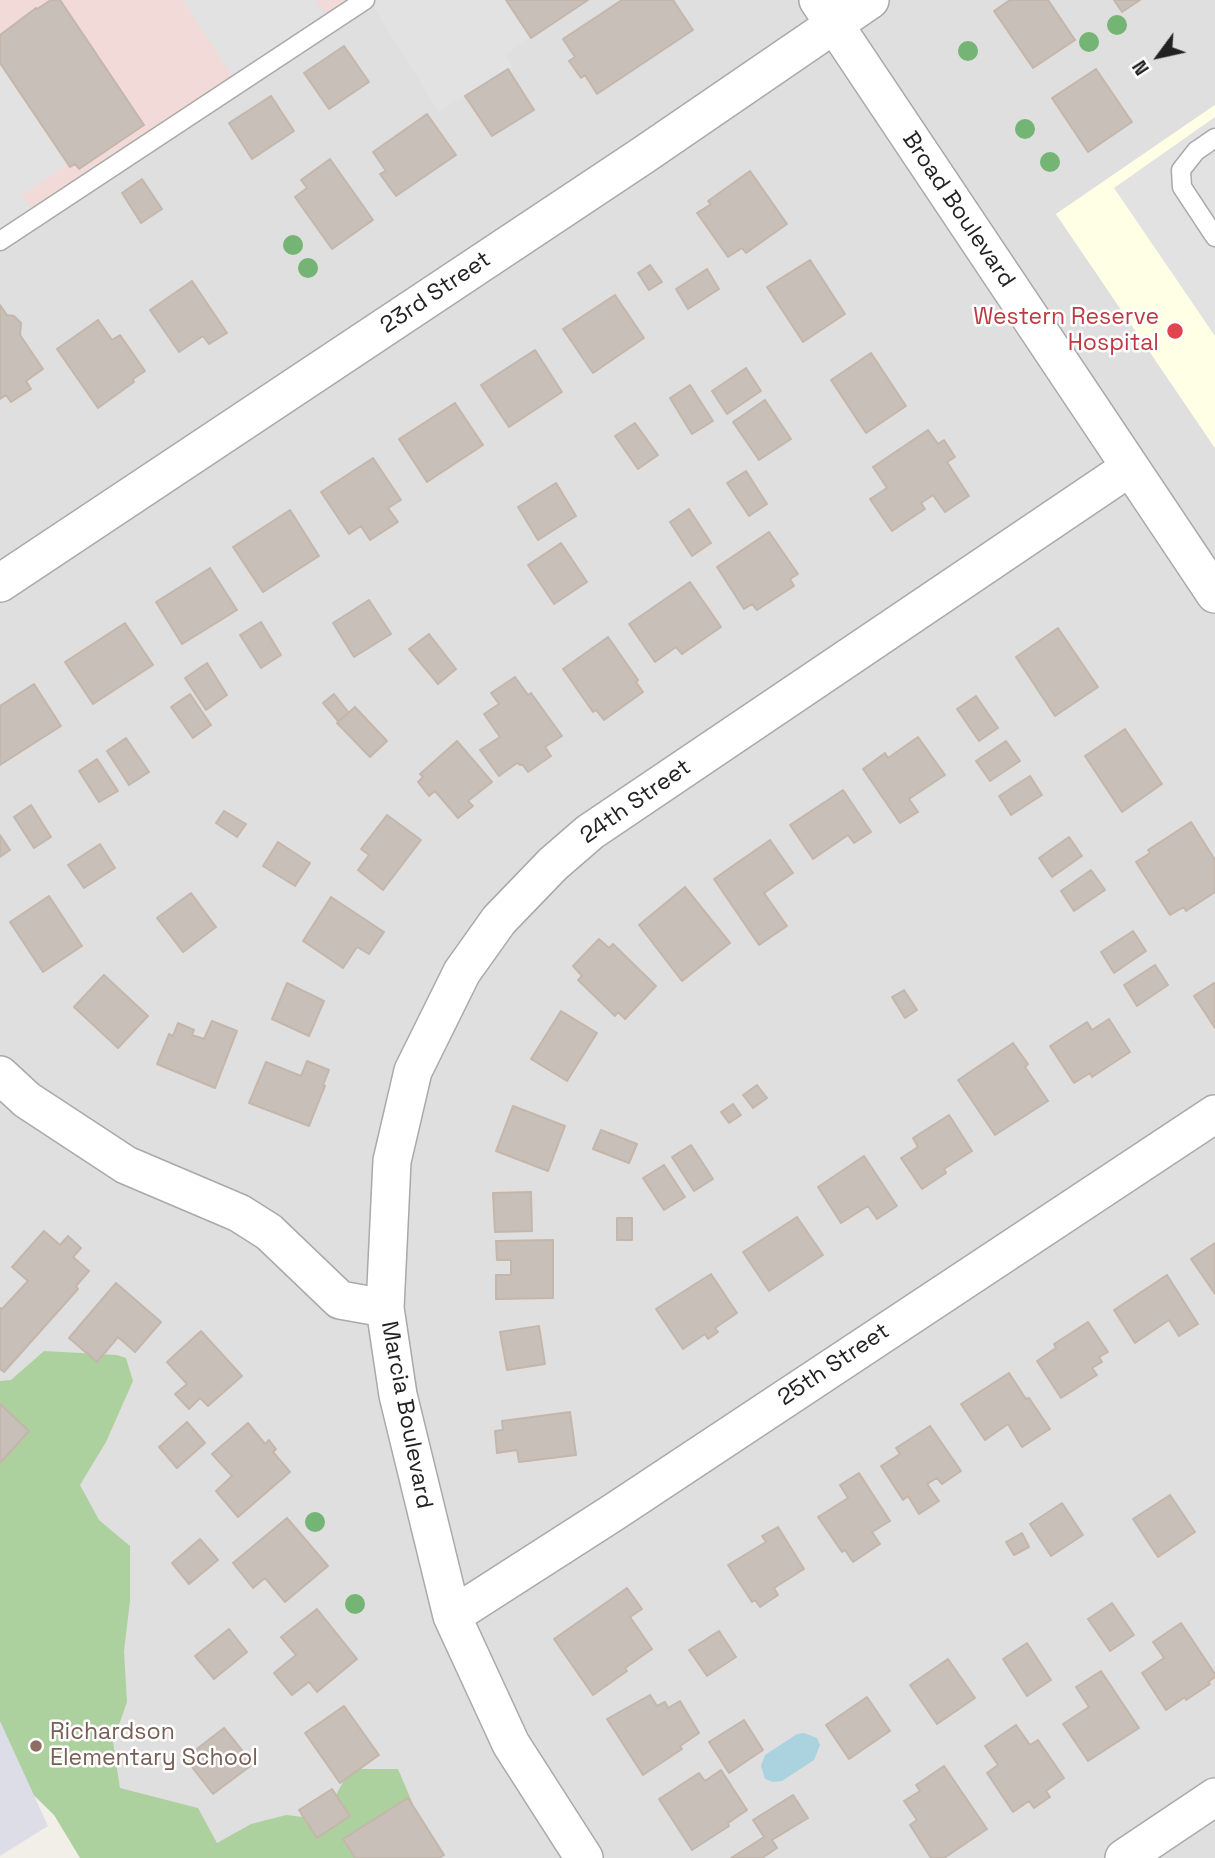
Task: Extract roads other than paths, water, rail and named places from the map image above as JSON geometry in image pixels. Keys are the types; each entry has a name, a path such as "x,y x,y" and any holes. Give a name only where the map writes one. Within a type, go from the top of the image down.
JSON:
{"street":[{"name":"23rd Street","path":"0,583 632,163 826,12 870,0"},
{"name":"Broad Boulevard","path":"826,12 1215,594"},
{"name":"24th Street","path":"385,1308 392,1161 413,1071 462,972 499,920 553,864 590,831 1129,468"},
{"name":"Marcia Boulevard","path":"0,1075 27,1100 102,1150 126,1164 239,1213 269,1232 340,1300 385,1308 398,1395 452,1616 511,1744 584,1858"},
{"name":"25th Street","path":"452,1616 614,1512 1215,1114"},
{"path":"1124,1858 1215,1797"}],"lane":[{"path":"0,242 365,0"},
{"path":"1215,138 1196,151 1181,170 1182,187 1215,237"}],"water":[{"path":"804,1733 817,1738 820,1745 814,1760 782,1781 765,1779 761,1766 765,1755 797,1734"}],"place":[{"name":"Western Reserve Hospital","path":"1175,331"},
{"name":"Richardson Elementary School","path":"36,1746"}]}
